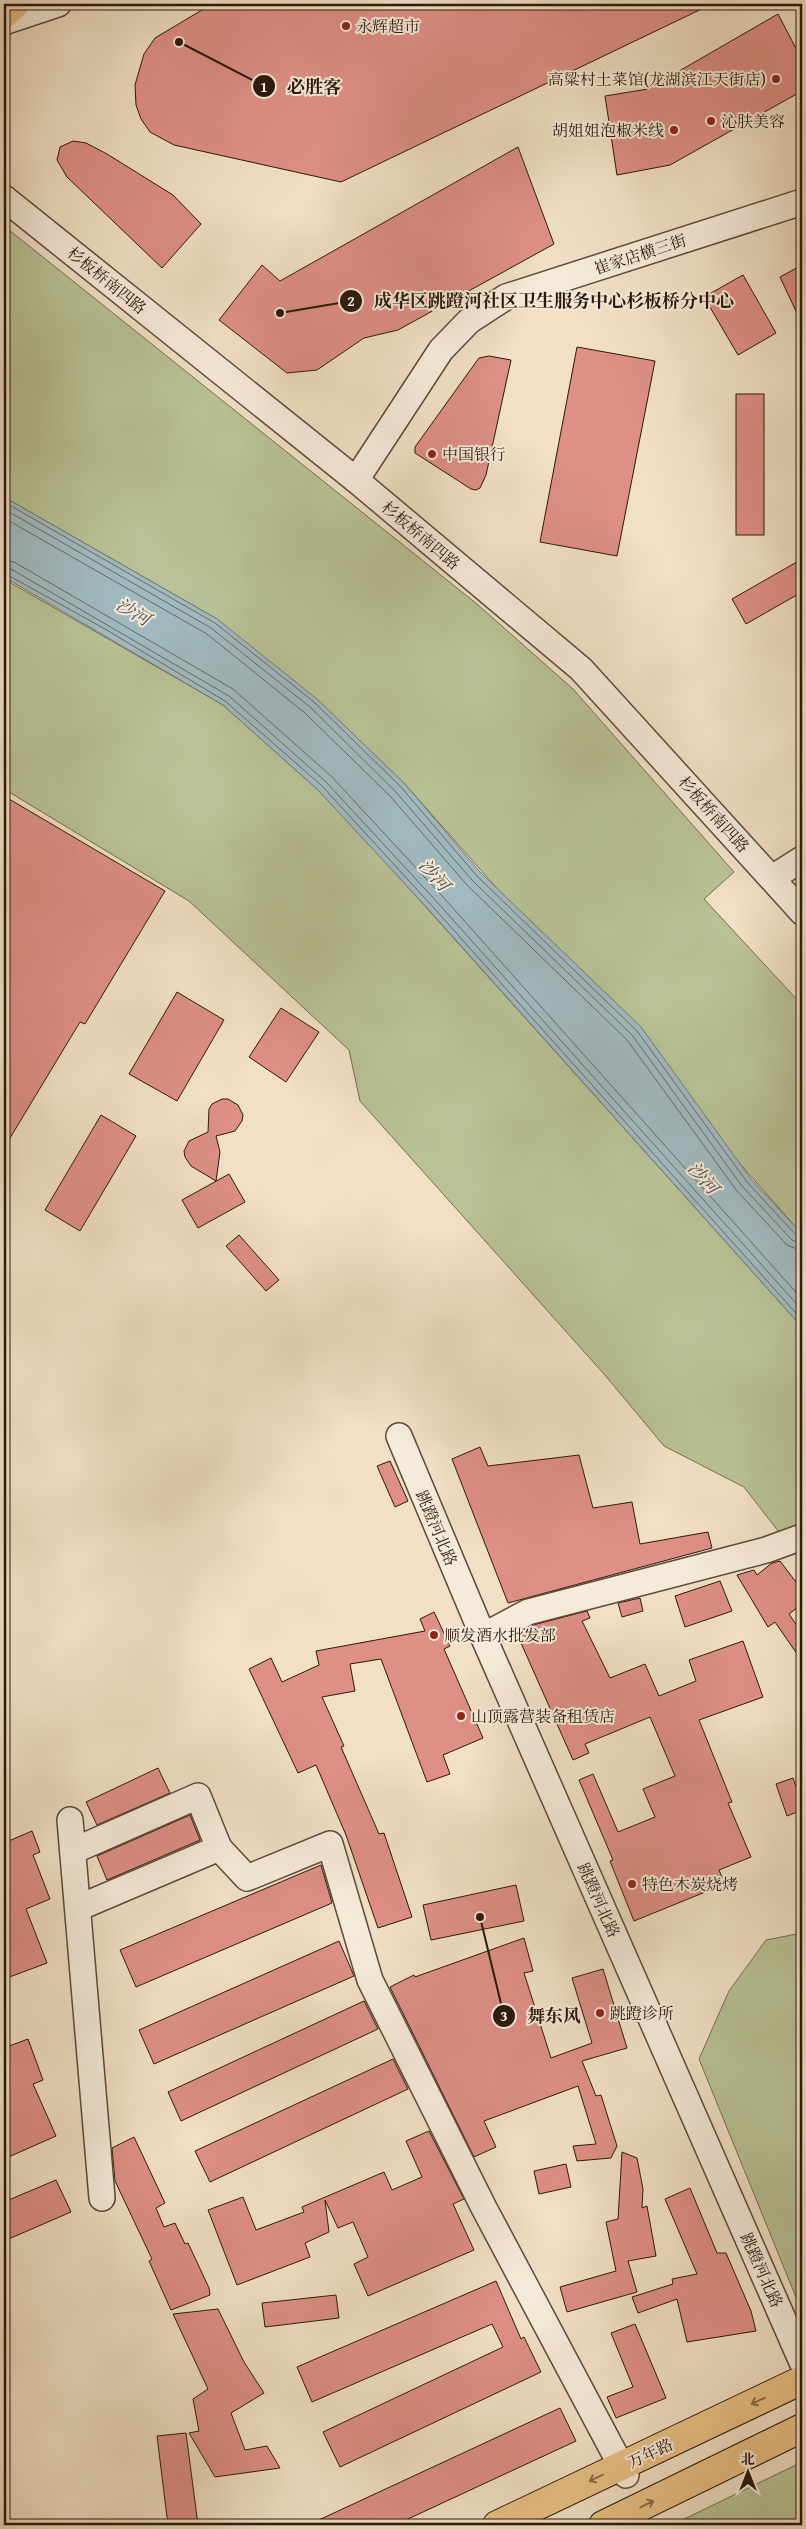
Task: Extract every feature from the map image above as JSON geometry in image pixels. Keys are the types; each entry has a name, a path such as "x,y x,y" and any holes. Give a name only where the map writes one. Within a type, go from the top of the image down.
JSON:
{"main road":[{"path":"4,14 15,4"},
{"name":"万年路","path":"497,2525 624,2471 802,2380"},
{"path":"603,2525 802,2428"}],"street":[{"path":"4,22 58,4"},
{"name":"杉板桥南四路","path":"4,198 356,480 581,669 802,912"},
{"name":"崔家店横三街","path":"356,480 441,350 469,321 506,297 802,202"},
{"path":"772,878 802,859"},
{"name":"跳蹬河北路","path":"399,1436 483,1636 802,2362"},
{"path":"483,1636 528,1612 766,1550 802,1537"},
{"path":"73,1851 198,1796 218,1848 247,1878 330,1844 370,1980 484,2208 624,2471"},
{"path":"70,1820 102,2198"},
{"path":"78,1908 218,1848"}],"green space":[{"path":"4,226 477,604 573,689 734,872 704,899 802,1005 802,1234 404,783 217,619 4,497"},
{"path":"4,579 223,705 318,790 355,828 802,1327 802,1562 744,1487 664,1446 604,1374 360,1101 349,1050 189,901 4,789"},
{"path":"802,1933 802,2312 699,2059 729,1991 766,1940"},
{"path":"802,2462 802,2525 672,2525"}],"water":[{"name":"沙河","path":"4,497 217,619 317,699 404,783 480,872 641,1027 751,1179 802,1234 802,1327 429,910 318,790 223,705 4,577"}],"building":[{"path":"212,4 712,4 341,182 174,145 150,132 141,119 136,105 135,85 144,54 155,38"},
{"path":"778,14 802,60 802,91 670,165 617,175 605,96 648,89"},
{"path":"73,141 86,143 107,154 173,195 201,224 162,268 67,177 57,160 60,147"},
{"path":"518,147 554,244 398,330 364,338 317,370 287,373 219,320 262,265 280,281"},
{"path":"802,265 802,324 780,277"},
{"path":"743,275 776,333 738,355 704,297"},
{"path":"577,347 655,361 617,556 540,542"},
{"path":"489,356 511,360 486,475 480,488 476,490 471,489 415,453 415,447 479,358"},
{"path":"736,394 764,394 764,535 736,535"},
{"path":"802,559 802,592 746,624 732,599"},
{"path":"4,796 165,891 85,1024 80,1022 4,1148"},
{"path":"177,992 224,1020 177,1101 129,1074"},
{"path":"281,1008 319,1032 286,1082 249,1057"},
{"path":"222,1099 228,1099 238,1105 243,1115 242,1121 235,1131 216,1136 220,1152 216,1181 191,1166 185,1157 184,1151 189,1141 208,1132 209,1109 212,1104"},
{"path":"101,1115 136,1136 80,1231 45,1210"},
{"path":"229,1174 245,1202 198,1228 182,1200"},
{"path":"239,1235 279,1280 266,1291 226,1246"},
{"path":"480,1447 488,1466 579,1455 593,1508 632,1502 640,1544 708,1532 712,1548 508,1603 452,1459"},
{"path":"390,1461 408,1501 395,1507 377,1466"},
{"path":"780,1561 802,1590 802,1604 789,1614 802,1633 802,1661 775,1622 768,1627 737,1575 754,1570 757,1575 772,1563"},
{"path":"720,1581 732,1611 685,1627 675,1596"},
{"path":"640,1598 643,1611 622,1617 618,1603"},
{"path":"587,1611 590,1618 582,1621 610,1678 645,1664 659,1696 696,1681 689,1660 743,1641 763,1697 699,1720 732,1802 728,1803 751,1857 719,1870 725,1884 634,1921 610,1861 613,1860 579,1780 593,1774 618,1832 655,1817 643,1789 675,1776 650,1717 585,1744 589,1753 573,1760 517,1634 533,1625"},
{"path":"434,1612 450,1646 444,1649 483,1738 443,1755 450,1774 427,1782 381,1659 350,1664 355,1691 322,1697 344,1746 341,1747 379,1834 384,1833 412,1917 378,1928 346,1835 316,1765 298,1773 249,1669 271,1658 282,1682 319,1665 316,1651 425,1631 420,1619"},
{"path":"158,1768 170,1793 97,1825 86,1802"},
{"path":"793,1778 802,1804 802,1810 787,1816 776,1784"},
{"path":"190,1815 200,1840 107,1880 97,1856"},
{"path":"32,1831 40,1852 33,1855 50,1899 26,1909 47,1963 4,1979 4,1843"},
{"path":"321,1865 332,1903 136,1987 120,1950"},
{"path":"516,1885 524,1921 431,1940 423,1905"},
{"path":"524,1938 533,1971 524,1973 551,2058 592,2043 572,1978 603,1969 627,2048 582,2061 596,2096 601,2095 617,2146 611,2158 577,2161 573,2146 596,2144 578,2086 484,2121 496,2147 474,2157 390,1987 414,1975 415,1977"},
{"path":"339,1941 354,1976 154,2064 139,2030"},
{"path":"364,2001 378,2029 181,2121 168,2092"},
{"path":"28,2039 43,2080 33,2084 56,2136 4,2159 4,2048"},
{"path":"393,2059 408,2089 210,2182 195,2151"},
{"path":"429,2131 464,2199 453,2204 474,2250 368,2296 354,2264 368,2257 353,2222 338,2228 325,2200 329,2232 305,2243 310,2257 237,2285 208,2210 243,2197 256,2230 304,2212 302,2207 384,2172 392,2190 422,2177 406,2141"},
{"path":"134,2137 165,2203 156,2208 164,2227 175,2223 185,2244 188,2243 209,2288 210,2295 171,2310 149,2261 152,2259 115,2181 112,2148"},
{"path":"622,2152 637,2158 643,2189 642,2208 647,2206 656,2256 628,2261 637,2292 567,2312 560,2287 616,2271 606,2222 618,2219"},
{"path":"566,2164 571,2187 539,2194 534,2171"},
{"path":"56,2180 71,2212 4,2241 4,2202"},
{"path":"690,2188 717,2253 726,2253 751,2311 756,2331 687,2342 677,2299 638,2313 632,2297 673,2284 672,2279 697,2274 665,2199"},
{"path":"496,2281 521,2339 524,2337 541,2372 340,2467 323,2432 503,2347 492,2324 312,2402 297,2367"},
{"path":"336,2295 339,2318 265,2327 262,2303"},
{"path":"218,2309 244,2362 264,2393 231,2413 245,2450 267,2446 280,2468 215,2477 189,2433 199,2431 193,2399 208,2389 173,2314"},
{"path":"635,2324 666,2398 616,2418 607,2397 633,2387 611,2333"},
{"path":"560,2408 576,2441 395,2525 308,2525"},
{"path":"186,2433 198,2525 168,2525 157,2436"}],"place":[{"name":"永辉超市","path":"346,26"},
{"name":"必胜客","path":"179,42"},
{"name":"高粱村土菜馆(龙湖滨江天街店)","path":"776,79"},
{"name":"沁肤美容","path":"711,121"},
{"name":"胡姐姐泡椒米线","path":"674,130"},
{"name":"成华区跳蹬河社区卫生服务中心杉板桥分中心","path":"280,313"},
{"name":"中国银行","path":"432,454"},
{"name":"顺发酒水批发部","path":"434,1635"},
{"name":"山顶露营装备租赁店","path":"461,1716"},
{"name":"特色木炭烧烤","path":"632,1884"},
{"name":"舞东风","path":"480,1917"},
{"name":"跳蹬诊所","path":"600,2013"}]}
